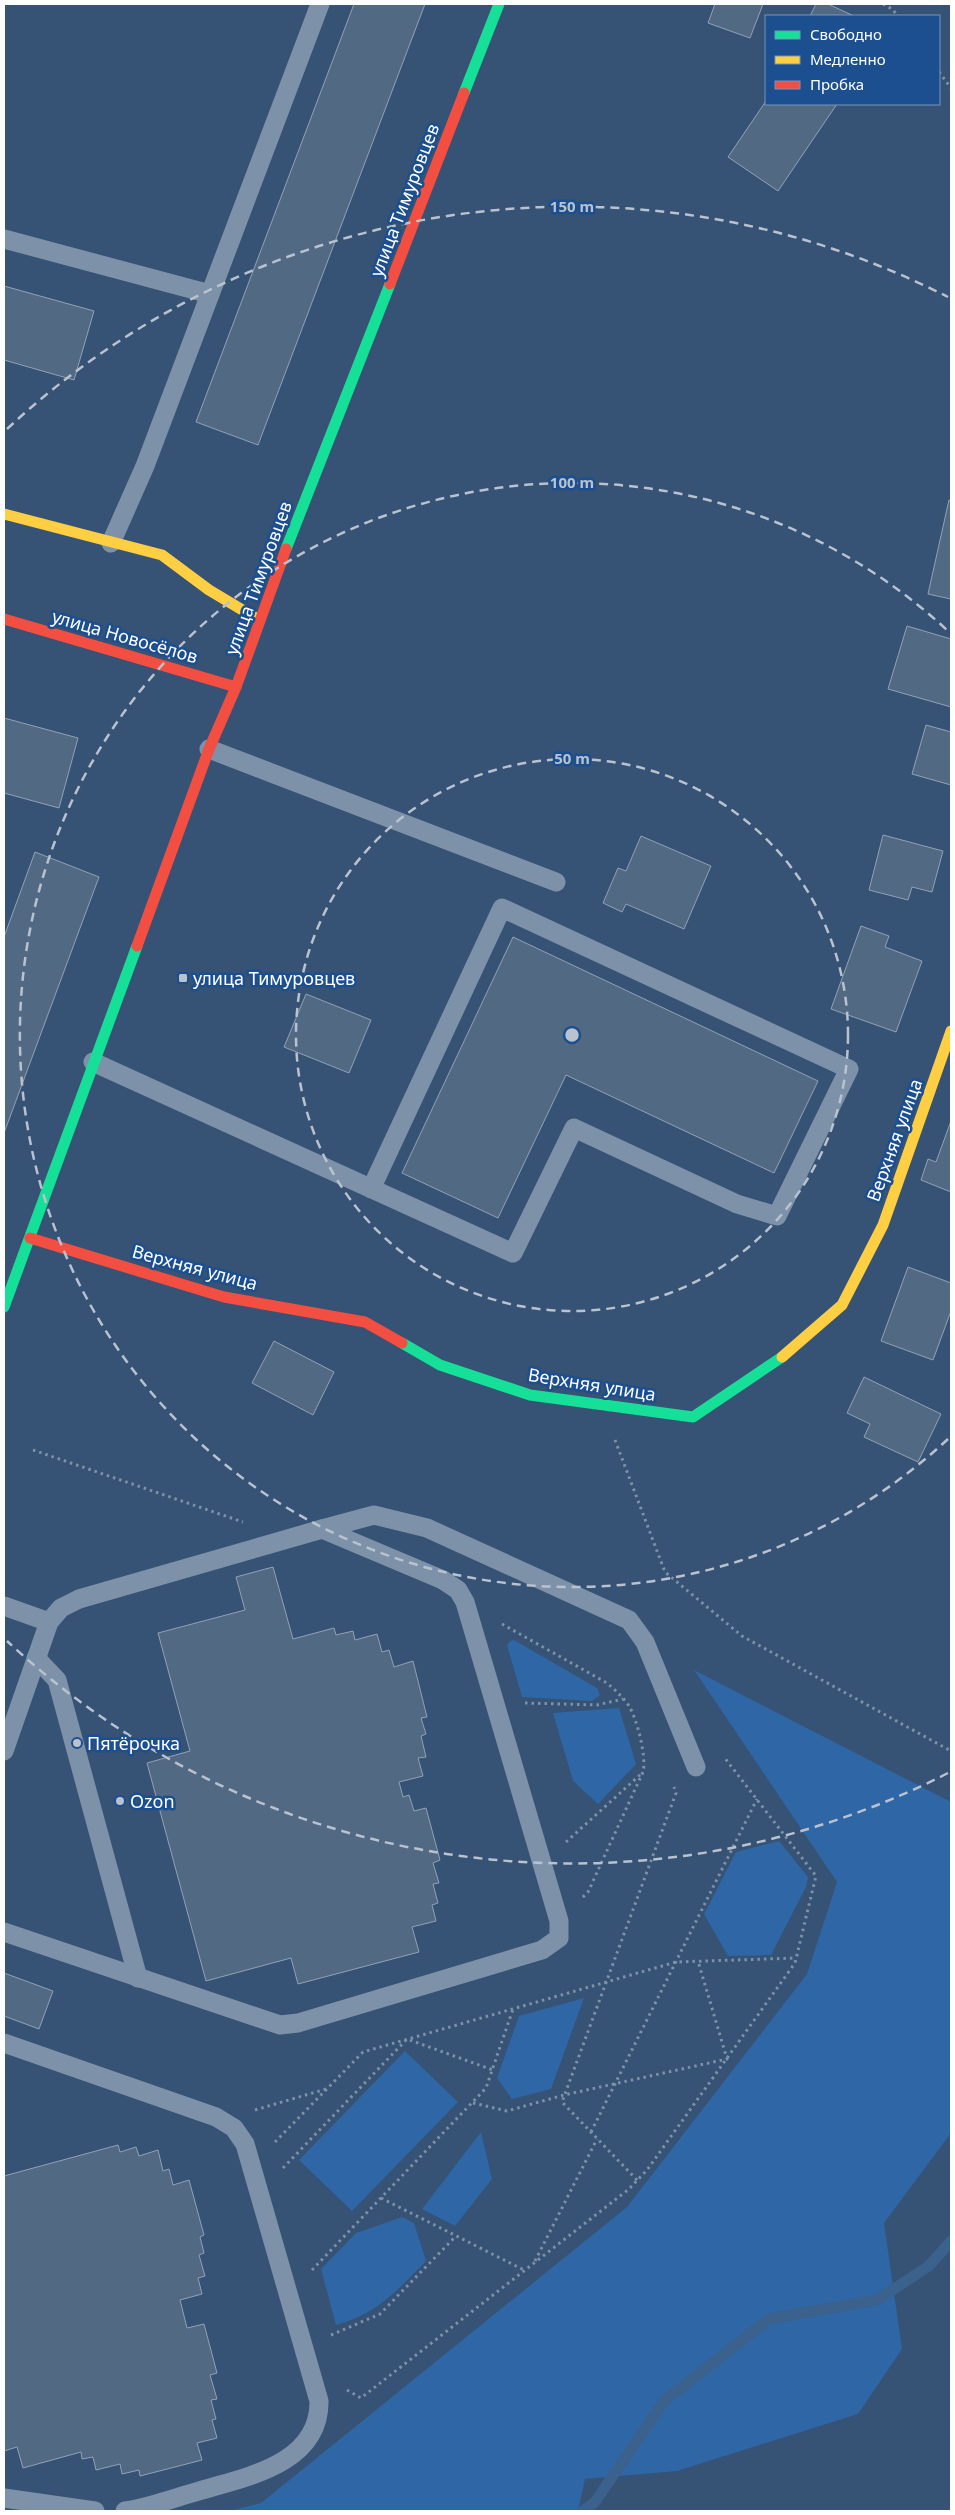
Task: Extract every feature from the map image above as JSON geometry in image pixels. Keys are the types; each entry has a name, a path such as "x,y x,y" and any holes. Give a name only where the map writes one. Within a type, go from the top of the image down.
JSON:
{"street":[{"name":"улица Тимуровцев","path":"4,1307 209,749 236,687 258,620 499,4"},
{"path":"4,514 162,555 209,590 258,620"},
{"name":"улица Новосёлов","path":"4,619 236,687"},
{"name":"Верхняя улица","path":"30,1238 224,1297 365,1322 440,1365 530,1395 693,1417 772,1365 842,1305 882,1225 951,1031"}],"lane":[{"path":"111,543 145,466 320,4"},
{"path":"4,239 210,294"},
{"path":"209,749 556,882"},
{"path":"93,1062 513,1253 574,1128 737,1204 777,1216 849,1069 502,908 371,1188"},
{"path":"4,1751 49,1622 61,1608 79,1599 374,1515 427,1528 629,1620 645,1642 696,1767"},
{"path":"4,1932 280,2025 298,2023 542,1950 559,1938 559,1921 465,1602 458,1590 443,1580 322,1529"},
{"path":"4,1606 49,1622"},
{"path":"36,1658 57,1680 138,1978"},
{"path":"4,2044 222,2120 234,2128 245,2144 319,2401 319,2417 312,2433 277,2466 125,2511"},
{"path":"4,2498 95,2511"}],"path":[{"path":"883,4 892,8 897,15"},
{"path":"940,73 951,88"},
{"path":"601,1404 665,1572 742,1636 951,1751"},
{"path":"33,1450 250,1524 257,1548"},
{"path":"465,1602 607,1683 630,1708 644,1756 643,1772 588,1892 576,1903"},
{"path":"517,1702 597,1705 623,1699"},
{"path":"347,2390 361,2398 629,2189 648,2170 796,1958 816,1876 723,1755"},
{"path":"560,1848 643,1772"},
{"path":"637,2180 562,2102 676,1793 673,1784"},
{"path":"591,2132 757,1799"},
{"path":"275,2142 363,2052 676,1962 796,1958"},
{"path":"698,1961 727,2059"},
{"path":"312,2270 486,2088 514,2009"},
{"path":"407,2039 492,2070"},
{"path":"283,2168 407,2039"},
{"path":"473,2103 507,2111 564,2095 727,2059"},
{"path":"222,2120 326,2089"},
{"path":"534,2263 597,2139"},
{"path":"381,2198 524,2270"},
{"path":"331,2335 380,2314 456,2236"}],"shaded area":[{"path":"514,1640 597,1688 600,1695 592,1701 522,1697 507,1645 510,1641"},
{"path":"694,1670 951,1802 951,2133 884,2223 902,2349 858,2414 677,2471 585,2479 578,2511 230,2511 261,2503 627,2207 807,1974 837,1882"},
{"path":"619,1708 636,1764 598,1804 573,1781 553,1713"},
{"path":"779,1841 808,1877 806,1887 771,1955 728,1956 704,1914 736,1852"},
{"path":"584,1998 551,2089 512,2099 497,2078 519,2016"},
{"path":"405,2051 458,2102 352,2211 299,2160"},
{"path":"481,2132 492,2179 455,2226 422,2209"},
{"path":"402,2217 414,2223 426,2261 386,2300 364,2314 336,2325 321,2269 356,2233"}],"building":[{"path":"354,4 425,4 258,445 196,422"},
{"path":"715,4 763,4 750,38 708,23"},
{"path":"816,4 828,4 852,15 810,15"},
{"path":"765,102 765,105 836,105 778,191 728,157"},
{"path":"4,286 94,311 74,380 4,360"},
{"path":"949,500 951,501 951,599 928,594"},
{"path":"907,626 951,639 951,707 888,689"},
{"path":"4,718 78,738 59,808 4,793"},
{"path":"926,725 951,732 951,785 912,774"},
{"path":"883,835 943,851 932,892 912,887 908,900 869,890"},
{"path":"641,836 711,866 684,929 626,904 622,912 603,903 618,868 626,871"},
{"path":"35,852 99,877 4,1133 4,937"},
{"path":"861,926 889,936 885,947 922,961 896,1032 831,1009"},
{"path":"513,937 818,1081 774,1173 566,1075 498,1218 402,1173"},
{"path":"306,994 371,1020 349,1073 284,1047"},
{"path":"951,1121 951,1192 921,1180 928,1159 936,1162"},
{"path":"908,1267 951,1283 951,1311 933,1360 881,1341"},
{"path":"274,1341 334,1372 313,1415 252,1383"},
{"path":"864,1377 941,1414 918,1462 864,1437 870,1424 847,1413"},
{"path":"273,1567 293,1639 334,1628 336,1635 353,1631 355,1640 377,1634 382,1652 389,1650 394,1667 413,1661 427,1717 421,1718 426,1734 421,1736 426,1757 418,1758 423,1776 399,1782 403,1797 409,1795 414,1811 426,1808 440,1860 433,1863 439,1883 433,1884 438,1903 432,1905 436,1921 412,1927 419,1952 298,1984 291,1958 206,1981 147,1763 190,1751 158,1633 245,1610 236,1577"},
{"path":"4,1973 53,1991 39,2029 4,2016"},
{"path":"118,2145 120,2152 136,2147 139,2156 158,2150 163,2171 169,2169 173,2185 189,2180 204,2235 200,2237 204,2253 199,2255 205,2276 198,2278 202,2294 180,2300 187,2328 204,2324 217,2373 210,2375 217,2399 211,2400 216,2419 212,2420 217,2438 197,2443 202,2460 140,2476 139,2470 122,2474 120,2464 96,2470 93,2457 82,2459 81,2452 23,2468 17,2447 4,2451 4,2176"}],"waterway":[{"path":"583,2511 595,2502 664,2401 769,2319 877,2300 929,2266 951,2241"}],"traffic: fast":[{"path":"464,93 499,4"},
{"path":"286,549 390,284"},
{"path":"4,1307 137,946"},
{"path":"402,1343 440,1365 530,1395 693,1417 782,1357"}],"traffic: slow":[{"path":"4,514 162,555 209,590 259,620"},
{"path":"782,1357 842,1305 883,1225 951,1031"}],"traffic: jam":[{"path":"390,284 464,93"},
{"path":"137,946 209,749 236,687 286,549"},
{"path":"4,619 236,687"},
{"path":"30,1238 224,1297 365,1322 402,1343"}],"place":[{"name":"улица Тимуровцев","path":"183,978"},
{"name":"Пятёрочка","path":"77,1743"},
{"name":"Ozon","path":"120,1801"}]}
